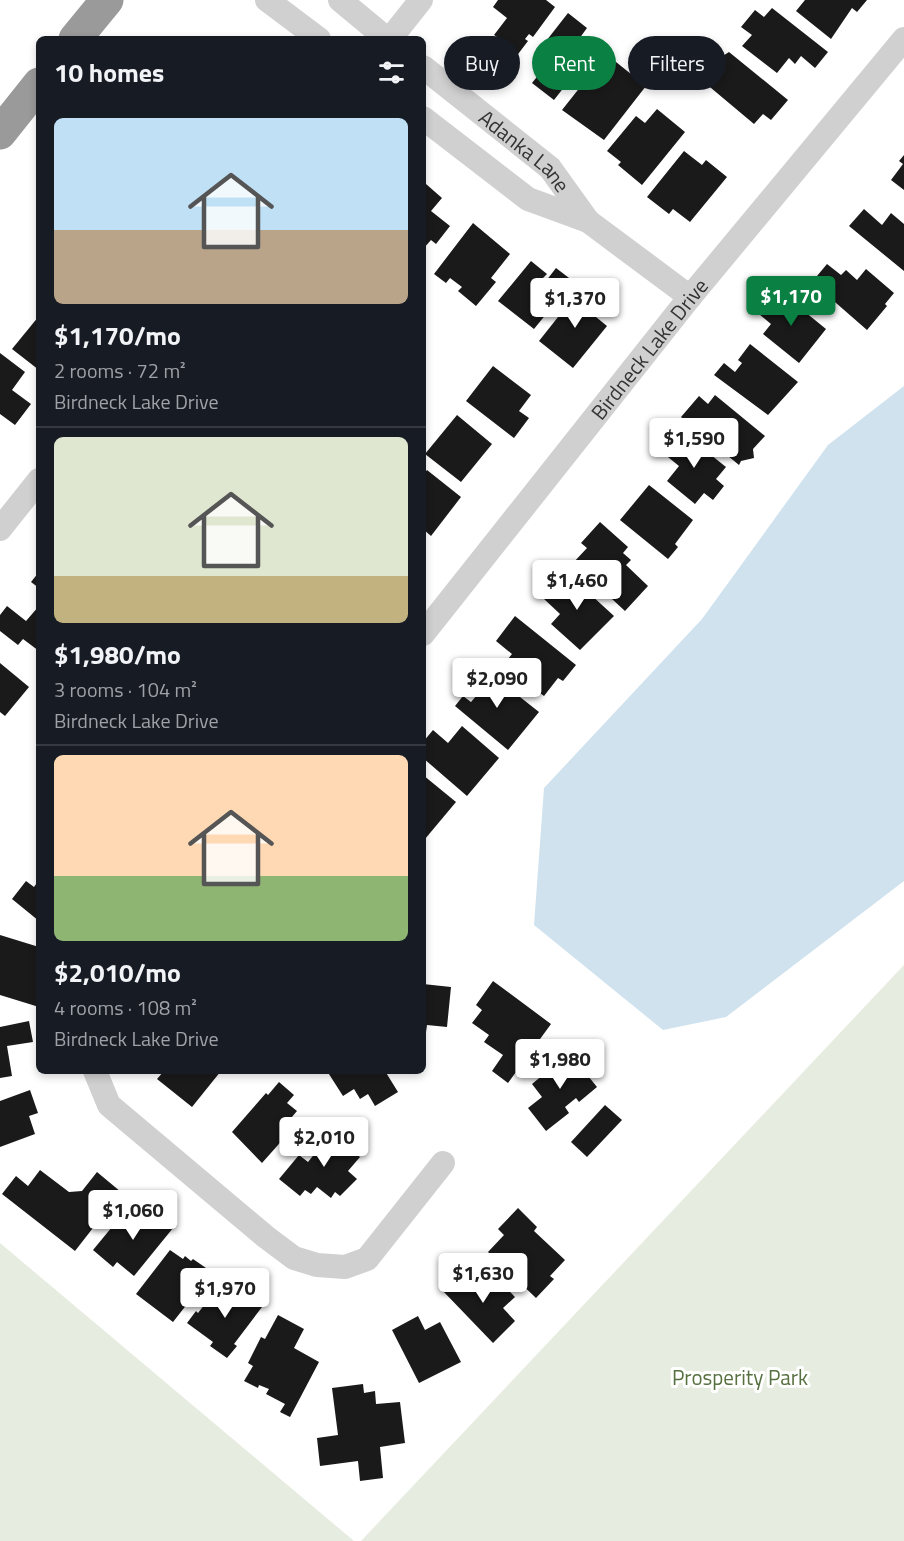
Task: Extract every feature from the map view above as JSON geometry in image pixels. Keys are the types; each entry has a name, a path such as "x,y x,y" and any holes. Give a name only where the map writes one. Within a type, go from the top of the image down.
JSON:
{"highway":[{"path":"77,36 107,0"},
{"path":"0,133 36,88"}],"street":[{"path":"267,0 315,36"},
{"path":"340,0 385,36"},
{"path":"391,36 421,0"},
{"name":"Birdneck Lake Drive","path":"426,630 690,297 904,39"},
{"name":"Adanka Lane","path":"426,69 550,168 588,221"},
{"name":"Adanka Lane","path":"426,120 528,199 588,221 690,297"},
{"path":"0,529 36,484"},
{"path":"96,1074 109,1106 266,1237 294,1258 317,1265 345,1267 367,1259 443,1163"}],"green space":[{"name":"Prosperity Park","path":"904,965 904,1541 361,1541"},
{"path":"0,1243 354,1541 0,1541"}],"water":[{"path":"904,386 904,881 726,1017 663,1030 534,925 544,788 702,619 828,445"}],"building":[{"path":"498,0 546,0 555,7 534,36 529,34 525,39 528,41 520,52 520,36 494,35 507,18 493,7"},
{"path":"805,0 867,0 857,12 852,8 831,39 796,11"},
{"path":"772,8 828,52 815,68 801,56 795,64 789,58 777,73 742,46 752,35 741,27 755,10 764,17"},
{"path":"568,13 587,28 581,36 550,36"},
{"path":"729,52 788,100 771,120 763,114 754,124 713,90 726,90 726,54"},
{"path":"616,62 628,72 628,90 643,90 604,140 562,110 578,90 616,90"},
{"path":"541,90 562,90 554,100"},
{"path":"657,109 685,132 642,185 618,165 621,162 607,151 636,116 645,123"},
{"path":"684,151 702,165 706,160 727,177 690,222 673,209 669,214 647,197"},
{"path":"904,155 904,190 891,180 903,164 899,161"},
{"path":"426,184 442,198 431,211 450,226 436,244 431,240 426,246"},
{"path":"864,209 882,225 891,213 904,224 904,271 849,226"},
{"path":"473,223 510,254 491,278 496,282 476,306 458,291 462,287 450,278 446,283 434,274"},
{"path":"531,261 547,274 543,278 546,281 556,268 573,281 534,329 498,301"},
{"path":"827,264 841,275 846,270 857,280 866,269 894,293 885,304 887,306 867,330 812,282"},
{"path":"581,288 604,306 596,317 607,326 573,368 539,341"},
{"path":"778,290 826,329 799,363 763,334 771,324 759,314"},
{"path":"36,320 36,368 12,349"},
{"path":"750,344 798,382 768,415 714,375 724,363 735,372 742,363 738,360"},
{"path":"0,353 25,372 12,390 31,404 15,425 0,414"},
{"path":"493,366 531,395 519,411 529,418 514,438 466,401"},
{"path":"715,395 765,436 753,449 754,458 741,461 739,465 681,417 699,396 708,404"},
{"path":"457,415 492,444 461,482 426,453"},
{"path":"681,431 726,467 716,479 724,486 713,500 704,493 695,504 667,481 679,466 663,453"},
{"path":"426,471 461,497 431,536 426,532"},
{"path":"649,485 693,520 675,544 678,547 668,559 620,520"},
{"path":"600,522 628,547 623,553 631,560 626,565 648,586 625,611 573,563 587,548 581,543"},
{"path":"566,572 614,616 580,650 551,624 560,614 543,598"},
{"path":"36,576 36,586 31,582"},
{"path":"7,606 26,621 36,609 36,649 23,639 18,645 0,631 0,615"},
{"path":"515,616 576,665 563,681 558,678 544,696 503,665 512,654 496,641"},
{"path":"0,663 29,687 5,716 0,712"},
{"path":"481,666 539,712 508,750 455,706 463,696 471,702 477,695 465,685"},
{"path":"462,726 499,758 467,796 426,761 426,738 433,730 448,743"},
{"path":"426,777 456,802 426,838"},
{"path":"26,881 34,887 36,884 36,919 12,899"},
{"path":"0,935 36,946 36,1006 0,995"},
{"path":"493,981 551,1024 508,1083 492,1071 503,1055 484,1042 489,1035 472,1023 482,1010 476,1005"},
{"path":"426,984 451,987 447,1027 427,1025 426,1032"},
{"path":"29,1021 33,1042 7,1046 12,1076 0,1078 0,1027"},
{"path":"568,1051 597,1087 579,1102 576,1098 565,1107 569,1113 546,1131 528,1108 542,1097 532,1084 544,1074 542,1072"},
{"path":"161,1074 219,1074 192,1107 157,1079"},
{"path":"329,1074 387,1074 398,1092 375,1106 368,1094 360,1099 354,1089 343,1096"},
{"path":"279,1082 294,1095 287,1103 297,1111 280,1131 286,1136 262,1163 232,1132 266,1093 268,1095"},
{"path":"30,1090 38,1113 29,1116 35,1134 0,1147 0,1101"},
{"path":"605,1105 622,1120 587,1157 571,1142"},
{"path":"336,1127 351,1139 346,1145 360,1157 348,1171 357,1179 340,1196 335,1192 331,1198 317,1187 311,1194 305,1190 300,1196 279,1179 299,1155 308,1162"},
{"path":"40,1170 69,1192 82,1191 97,1172 121,1192 75,1251 2,1194 16,1176 28,1186"},
{"path":"518,1208 537,1227 534,1231 565,1260 550,1276 554,1279 536,1298 488,1252 504,1235 498,1229"},
{"path":"126,1210 141,1222 151,1210 173,1228 134,1276 117,1262 113,1267 93,1250"},
{"path":"170,1250 183,1259 185,1256 191,1261 193,1259 206,1268 204,1271 210,1275 173,1322 136,1294"},
{"path":"492,1273 515,1297 503,1308 515,1321 493,1343 442,1290 459,1274 470,1285 477,1279 482,1283"},
{"path":"219,1286 234,1298 240,1290 262,1307 234,1344 237,1346 227,1358 210,1346 213,1342 187,1323"},
{"path":"278,1315 304,1329 294,1348 319,1362 290,1417 280,1412 285,1404 266,1394 269,1389 259,1385 258,1388 244,1381 253,1366 248,1363 261,1337 265,1339"},
{"path":"418,1316 425,1330 440,1322 461,1362 419,1383 392,1330"},
{"path":"363,1384 364,1393 375,1391 376,1404 400,1402 405,1443 380,1447 383,1478 360,1481 358,1461 320,1466 317,1438 338,1435 332,1388"}]}
